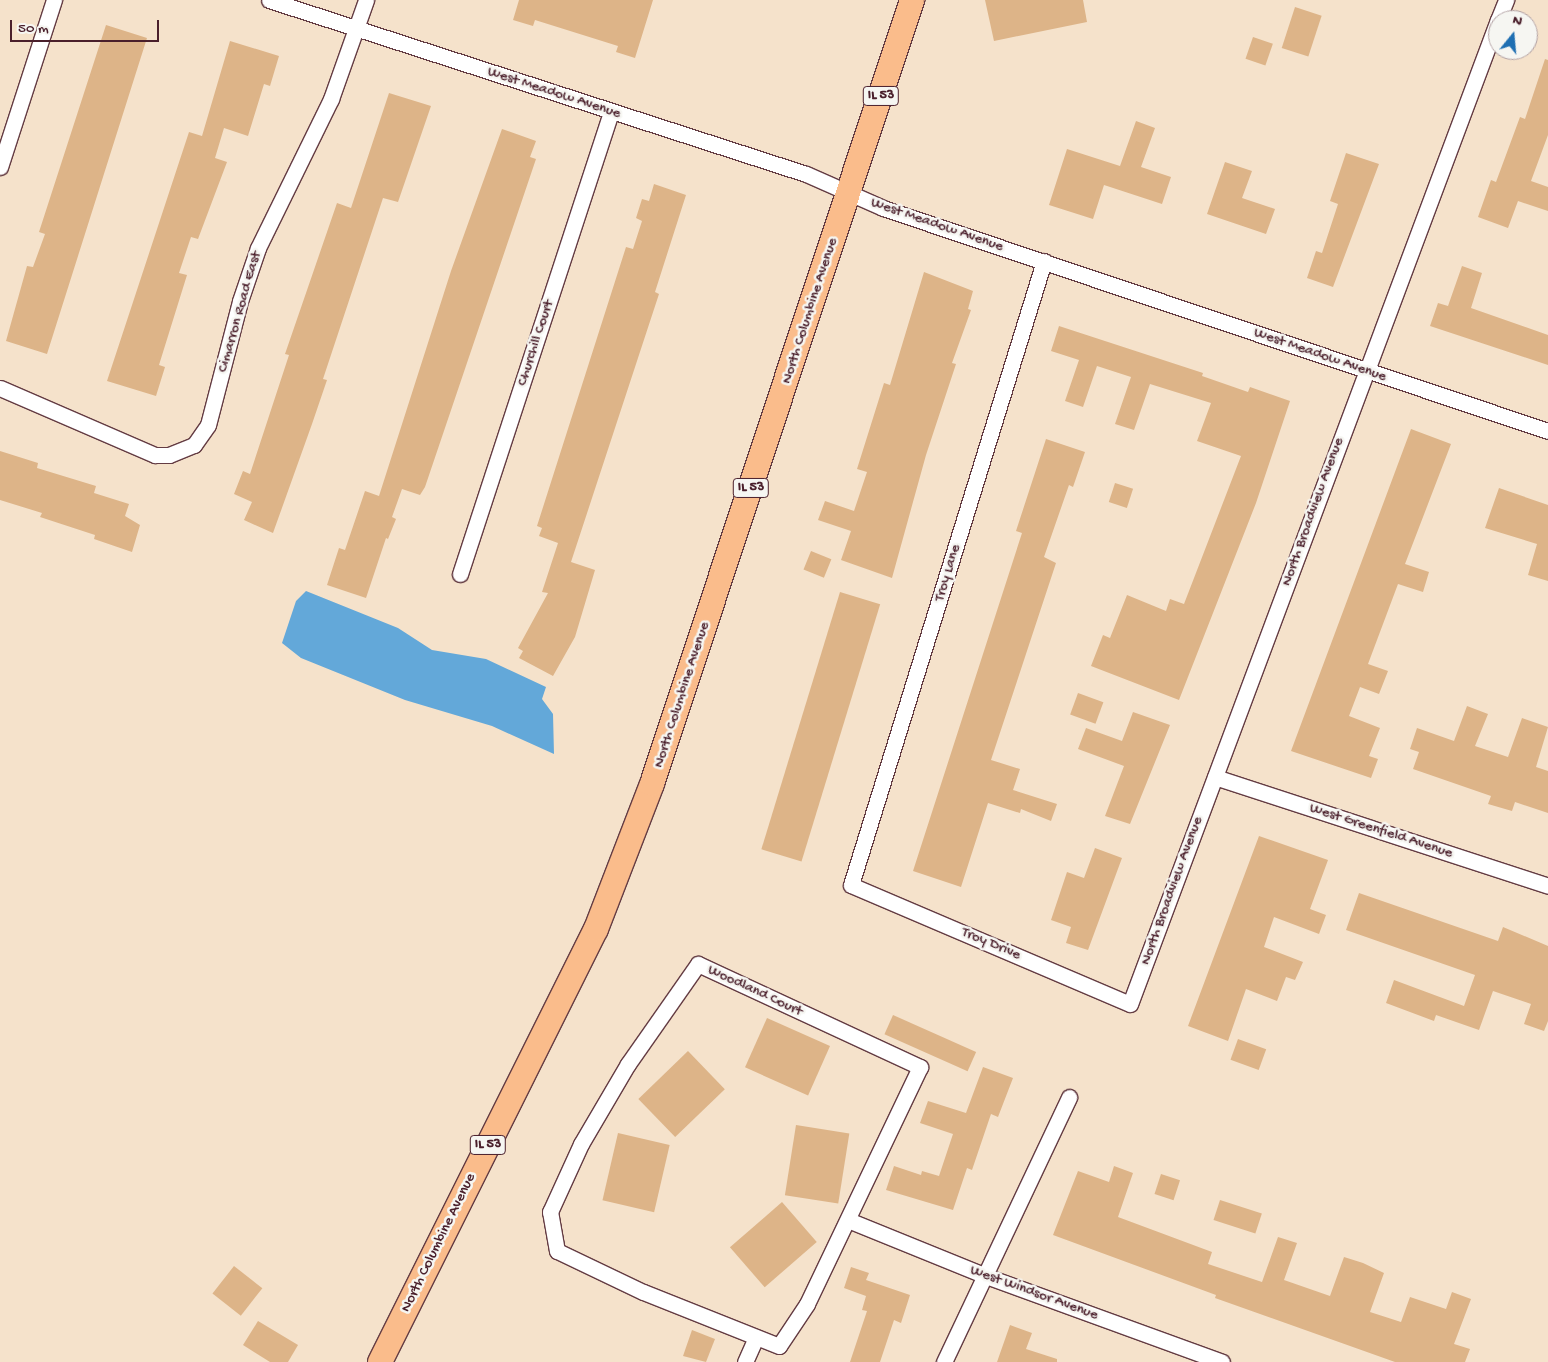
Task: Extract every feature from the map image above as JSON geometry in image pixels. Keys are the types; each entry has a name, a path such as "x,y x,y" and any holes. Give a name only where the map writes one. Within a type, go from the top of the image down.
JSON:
{"main road":[{"name":"North Columbine Avenue","path":"380,1362 596,929 652,784 850,192 912,0"}],"street":[{"path":"0,167 54,0"},
{"name":"West Meadow Avenue","path":"269,0 806,174 883,208 1548,432"},
{"name":"Cimarron Road East","path":"0,388 155,455 183,452 202,436 208,425 240,301 258,248 330,99 366,0"},
{"name":"North Broadview Avenue","path":"1130,1004 1488,47"},
{"name":"Churchill Court","path":"460,574 611,112"},
{"name":"Troy Lane","path":"851,885 1044,261"},
{"name":"West Greenfield Avenue","path":"1215,777 1548,886"},
{"name":"Troy Drive","path":"851,885 1130,1004"},
{"name":"Woodland Court","path":"698,964 920,1067 807,1304 779,1346 756,1337 643,1292 557,1251 550,1212 581,1144 628,1064 698,964"},
{"path":"944,1362 1069,1097"},
{"name":"West Windsor Avenue","path":"848,1220 986,1276 1222,1362"},
{"path":"744,1362 756,1337"}],"water":[{"path":"306,591 398,628 432,650 486,659 546,687 542,699 553,714 554,754 492,726 405,700 301,658 282,643 296,601"}],"building":[{"path":"519,0 653,0 635,58 616,52 618,46 535,20 533,26 513,20"},
{"path":"985,0 1083,0 1087,22 994,41"},
{"path":"1295,7 1322,16 1308,57 1282,48"},
{"path":"106,25 147,38 47,354 6,341 27,266 33,267 45,234 39,232"},
{"path":"1253,37 1273,44 1265,66 1246,59"},
{"path":"230,41 279,56 270,86 264,84 248,136 224,128 215,158 227,162 198,239 191,237 179,273 187,275 159,365 165,367 156,396 107,381 189,132 202,136"},
{"path":"1545,59 1548,60 1548,135 1531,181 1548,187 1548,211 1518,201 1508,228 1478,217 1491,180 1496,182 1520,117 1525,119"},
{"path":"389,93 431,106 398,202 383,198 323,379 327,380 273,533 244,520 252,502 234,494 243,471 250,474 289,355 285,354 337,203 351,208"},
{"path":"1136,121 1155,128 1141,167 1171,177 1162,204 1104,185 1093,219 1049,205 1067,149 1120,166"},
{"path":"502,129 536,141 530,157 536,159 425,487 420,495 402,489 392,517 396,519 388,539 386,538 366,598 327,585 339,548 345,550 365,491 379,496 451,271"},
{"path":"1346,153 1379,164 1333,287 1307,278 1316,251 1322,253 1338,204 1330,201"},
{"path":"1225,162 1252,171 1242,198 1275,209 1266,234 1207,214"},
{"path":"654,184 686,195 655,292 659,294 571,562 595,570 575,637 553,676 519,658 523,651 518,648 548,593 542,592 558,543 539,536 542,528 537,526 626,247 633,249 642,221 636,218 642,199 649,201"},
{"path":"1462,266 1482,273 1471,308 1548,335 1548,365 1430,326 1438,303 1448,306"},
{"path":"924,272 973,291 968,309 971,310 952,363 956,364 926,455 892,578 841,560 851,531 818,520 825,501 854,511 867,472 857,469 884,383 890,385"},
{"path":"1059,326 1203,373 1202,376 1248,392 1250,387 1290,401 1256,503 1179,700 1091,666 1103,635 1110,638 1127,595 1166,611 1170,599 1184,604 1241,456 1197,441 1211,403 1150,384 1134,430 1115,424 1131,377 1097,366 1083,407 1065,401 1079,360 1051,351"},
{"path":"1411,429 1451,444 1405,564 1429,572 1423,592 1398,584 1368,664 1388,671 1379,694 1360,687 1349,716 1380,728 1369,756 1378,759 1371,778 1291,751"},
{"path":"1046,439 1085,452 1073,487 1069,485 1044,557 1056,563 991,760 1020,769 1013,790 1057,804 1051,821 1021,809 1020,813 988,803 961,887 913,871 1022,533 1016,531"},
{"path":"0,451 38,463 37,468 96,486 94,493 129,504 125,516 140,525 132,552 94,539 95,535 40,517 42,513 0,500"},
{"path":"1115,483 1133,489 1127,508 1109,502"},
{"path":"1499,488 1548,505 1548,581 1528,575 1537,544 1485,528"},
{"path":"811,551 831,559 824,578 804,570"},
{"path":"840,592 880,604 802,862 761,849"},
{"path":"1078,693 1103,702 1096,724 1070,715"},
{"path":"1467,706 1488,714 1475,746 1508,757 1522,718 1548,727 1536,767 1548,771 1548,813 1515,802 1512,811 1488,804 1491,796 1413,769 1419,752 1410,749 1417,728 1454,741"},
{"path":"1133,712 1170,725 1130,824 1105,816 1124,766 1078,749 1086,728 1122,741"},
{"path":"1259,836 1328,860 1310,909 1326,915 1319,934 1274,917 1264,947 1303,962 1295,980 1286,977 1277,1001 1246,989 1228,1041 1188,1026"},
{"path":"1095,848 1122,858 1088,950 1066,943 1071,927 1051,920 1067,872 1084,878"},
{"path":"1359,893 1498,941 1503,927 1548,946 1548,1021 1544,1031 1524,1024 1531,1004 1493,991 1479,1030 1436,1015 1434,1021 1386,1003 1394,980 1464,1006 1475,975 1346,930"},
{"path":"893,1015 976,1052 968,1071 884,1034"},
{"path":"767,1018 830,1046 808,1095 745,1067"},
{"path":"1238,1039 1266,1049 1259,1070 1230,1060"},
{"path":"688,1051 725,1089 675,1137 638,1099"},
{"path":"983,1067 1013,1078 998,1117 991,1114 972,1170 967,1168 953,1210 886,1190 894,1166 921,1175 922,1171 939,1176 953,1134 920,1123 928,1101 966,1113"},
{"path":"796,1125 849,1133 838,1204 785,1195"},
{"path":"618,1133 670,1145 654,1212 602,1200"},
{"path":"1114,1166 1133,1173 1118,1217 1212,1252 1208,1264 1262,1282 1278,1237 1297,1243 1284,1280 1330,1296 1344,1257 1363,1263 1384,1273 1370,1312 1401,1322 1410,1297 1446,1309 1452,1292 1471,1299 1454,1344 1470,1349 1465,1362 1395,1362 1215,1298 1216,1295 1053,1235 1078,1171 1109,1182"},
{"path":"1161,1174 1180,1180 1174,1200 1155,1194"},
{"path":"1220,1200 1262,1214 1255,1234 1214,1220"},
{"path":"782,1202 817,1242 765,1287 730,1247"},
{"path":"234,1266 262,1288 241,1316 212,1294"},
{"path":"851,1267 869,1273 866,1280 910,1295 901,1323 894,1320 880,1362 850,1362 867,1311 862,1310 866,1296 844,1288"},
{"path":"258,1321 298,1345 288,1362 270,1362 243,1345"},
{"path":"1010,1325 1032,1333 1026,1349 1057,1359 1057,1362 997,1362"},
{"path":"692,1330 715,1339 706,1362 683,1356"}]}
